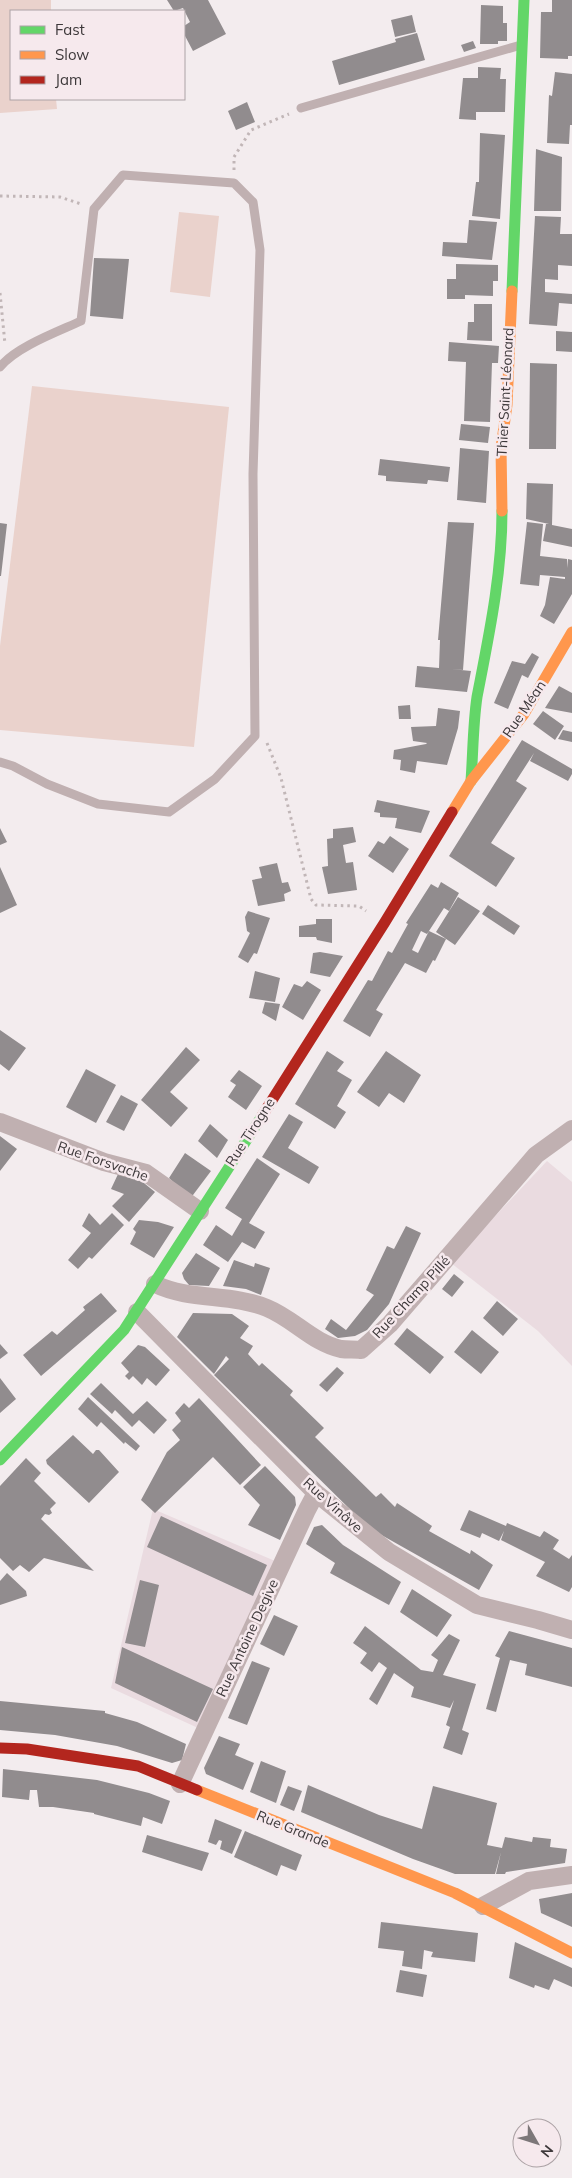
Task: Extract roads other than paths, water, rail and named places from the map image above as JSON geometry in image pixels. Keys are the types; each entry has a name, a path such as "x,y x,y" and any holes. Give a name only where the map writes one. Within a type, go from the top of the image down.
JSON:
{"street":[{"name":"Thier Saint-Léonard","path":"471,781 477,699 489,642 502,543 501,448 507,405 508,335 524,44 524,0"},
{"name":"Rue Méan","path":"471,781 524,714 572,632"},
{"name":"Rue Tirogne","path":"0,1460 124,1330 137,1312 385,922 471,781"},
{"name":"Rue Forsvache","path":"0,1122 104,1162 146,1172 200,1211"},
{"name":"Rue Champ Pillé","path":"154,1284 170,1292 234,1298 268,1308 293,1322 319,1341 342,1349 361,1350 390,1324 536,1155 572,1129"},
{"name":"Rue Vinâve","path":"137,1312 316,1493 389,1552 477,1605 572,1630"},
{"name":"Rue Antoine Degive","path":"180,1784 306,1510 316,1493"},
{"name":"Rue Grande","path":"0,1748 27,1750 138,1766 483,1906 572,1953"},
{"path":"483,1906 529,1881 572,1875"}],"lane":[{"path":"301,108 524,44"},
{"path":"0,368 6,359 47,337 81,322 94,209 123,175 234,184 253,202 260,250 253,474 255,736 215,779 169,812 98,804 47,784 13,766 0,762"}]}
